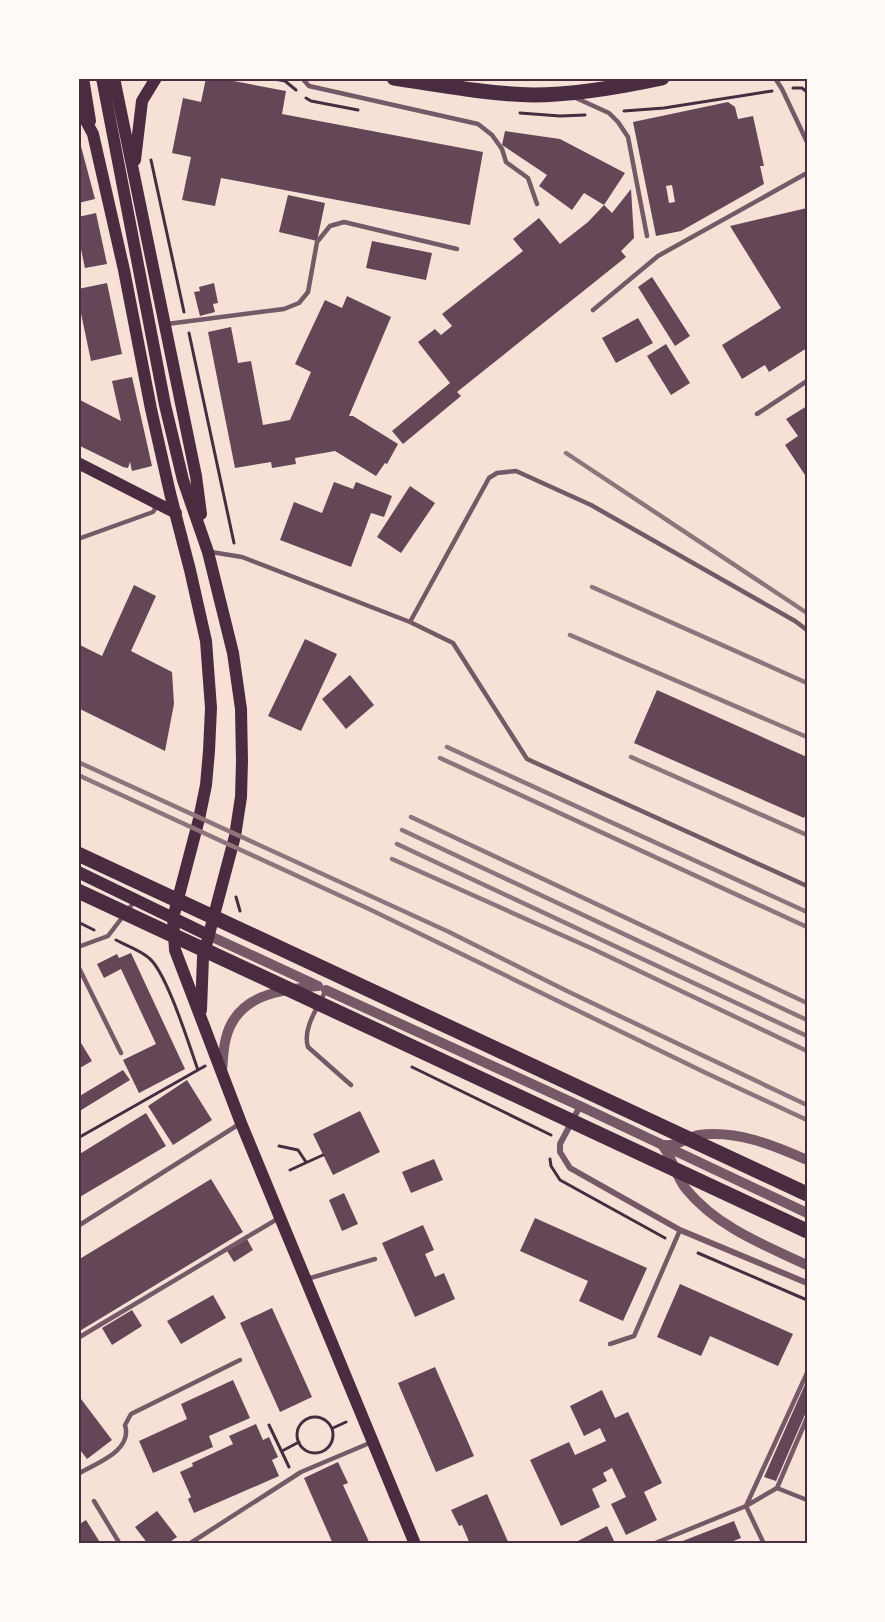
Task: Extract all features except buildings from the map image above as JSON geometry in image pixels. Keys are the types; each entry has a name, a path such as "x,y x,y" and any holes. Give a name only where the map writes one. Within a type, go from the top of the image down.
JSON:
{"main road":[{"path":"83,78 151,408 206,641 210,708 206,785 173,918 175,950 183,976 304,1280 415,1544"},
{"path":"134,173 140,107 156,78"},
{"path":"394,78 501,93 535,95 613,88 662,78"},
{"path":"106,80 134,173 196,476 204,536 233,652 241,709 241,797 235,836 208,935 202,968 201,1017"},
{"path":"106,80 165,405 183,480 204,536"},
{"path":"78,106 93,134"},
{"path":"78,463 176,513"},
{"path":"78,854 807,1194"},
{"path":"78,872 208,935"},
{"path":"78,891 807,1231"}],"street":[{"path":"208,935 807,1213"},
{"path":"219,1066 225,1039 231,1025 242,1010 257,998 282,989 322,988"},
{"path":"580,1106 560,1144 563,1160 570,1168 680,1230 807,1283"},
{"path":"661,1145 675,1145 698,1135 724,1134 755,1139 807,1160"},
{"path":"661,1145 667,1150 672,1167 686,1189 721,1221 740,1233 807,1265"}],"lane":[{"path":"302,78 309,86 478,124 492,135 502,149 506,162 528,178 537,204"},
{"path":"775,78 807,142"},
{"path":"562,93 609,113 628,137 647,236"},
{"path":"593,310 658,256 807,173"},
{"path":"164,325 284,309 299,303 308,292 317,242 330,226 344,222 457,249"},
{"path":"758,414 807,381"},
{"path":"410,622 489,478 497,473 516,471 591,505 807,630"},
{"path":"78,539 153,512 158,504"},
{"path":"208,552 242,558 410,622 453,643 527,759 807,886"},
{"path":"78,947 108,936 136,900"},
{"path":"78,966 121,1053"},
{"path":"322,988 308,1028 306,1039 308,1047 351,1085"},
{"path":"78,1226 241,1123"},
{"path":"78,1338 280,1218"},
{"path":"610,1344 634,1336 680,1230"},
{"path":"304,1280 375,1259"},
{"path":"78,1474 122,1447 127,1433 124,1425 131,1414 240,1360"},
{"path":"764,1544 746,1506 807,1373"},
{"path":"653,1544 746,1506 777,1488 807,1418"},
{"path":"189,1544 301,1472 372,1442"},
{"path":"777,1488 807,1500"},
{"path":"94,1501 120,1544"}],"path":[{"path":"151,159 234,543"},
{"path":"236,891 236,901 243,915"},
{"path":"78,922 142,953 151,960 166,984 198,1070"},
{"path":"78,1138 198,1070 219,1066"},
{"path":"279,1146 298,1150 306,1162"},
{"path":"290,1170 323,1155"},
{"path":"310,1417 323,1418 333,1428 332,1443 322,1452 308,1452 299,1442 298,1428 310,1417"},
{"path":"333,1428 346,1422"},
{"path":"269,1425 294,1477"},
{"path":"282,1451 299,1442"}],"railway":[{"path":"566,453 807,613"},
{"path":"592,587 807,683"},
{"path":"570,635 807,737"},
{"path":"447,747 807,912"},
{"path":"631,757 807,835"},
{"path":"440,758 807,927"},
{"path":"78,762 447,931 569,992 807,1105"},
{"path":"78,775 369,909 807,1120"},
{"path":"411,817 807,1003"},
{"path":"402,830 807,1020"},
{"path":"397,844 807,1036"},
{"path":"392,859 593,949 807,1051"}]}
